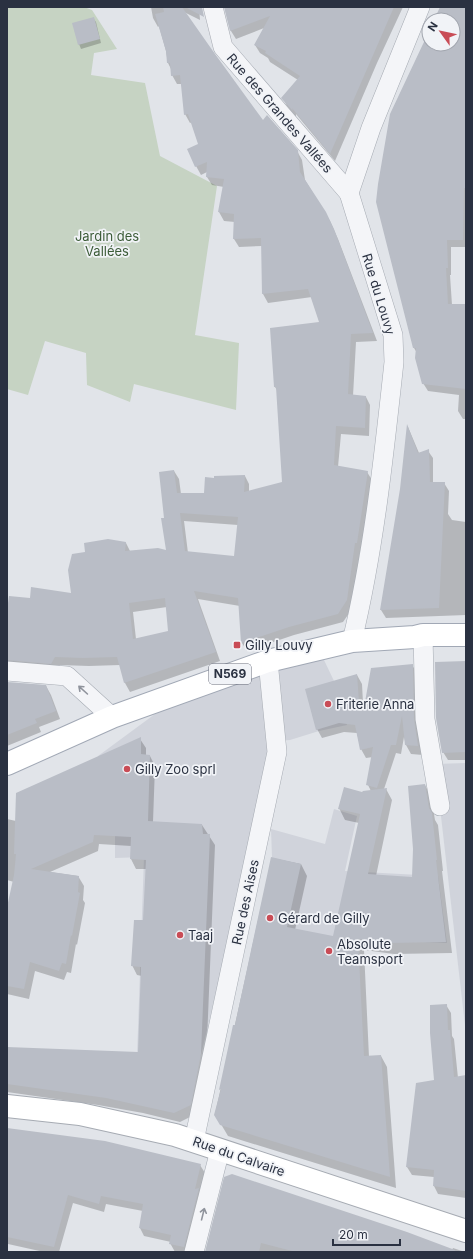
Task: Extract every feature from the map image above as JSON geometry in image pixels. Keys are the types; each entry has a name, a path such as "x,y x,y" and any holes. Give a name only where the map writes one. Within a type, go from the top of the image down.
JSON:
{"main road":[{"name":"N569","path":"7,764 112,717 268,660 352,641 423,635 466,634"},
{"name":"Rue du Calvaire","path":"7,1106 80,1114 175,1135 466,1231"}],"street":[{"name":"Rue des Grandes Vallées","path":"213,7 223,47 349,193"},
{"path":"349,193 371,128 420,7"},
{"name":"Rue du Louvy","path":"349,193 393,335 394,362 372,539 358,619 352,641"},
{"path":"423,635 425,718 440,806"},
{"name":"Rue des Aises","path":"194,1141 277,752 268,660"},
{"path":"7,671 67,676 112,717"},
{"path":"194,1252 220,1150"}],"shaded area":[{"path":"324,660 334,681 347,725 319,731 290,740 276,741 201,1055 194,1061 137,1057 144,857 115,858 115,797 98,756 155,714 254,671"},
{"path":"466,763 466,1034 435,764"},
{"path":"334,809 357,816 345,871 438,876 447,943 356,939 251,951 272,857 271,829 325,844"}],"green space":[{"name":"Jardin des Vallées","path":"7,7 84,7 92,10 117,49 94,53 91,75 145,83 160,156 217,186 195,335 239,343 236,410 134,384 130,402 87,385 86,353 45,341 28,395 7,389"}],"building":[{"path":"163,7 182,7 263,120 267,115 298,150 300,172 326,212 334,229 373,333 351,334 348,394 366,396 365,428 336,426 334,465 368,471 357,543 355,543 347,600 338,614 289,627 241,643 238,598 194,591 216,652 124,683 117,657 55,657 51,664 7,660 7,603 9,596 30,598 31,587 71,593 68,570 72,554 85,552 84,543 108,539 126,542 125,551 158,548 166,550 161,518 164,518 159,472 174,470 177,493 204,493 205,477 214,478 214,476 245,475 244,492 282,482 276,387 274,387 270,328 319,322 308,289 262,294 261,238 233,239 234,214 218,212 224,179 206,177 207,162 195,167 187,149 198,144 188,114 184,115 180,75 171,76 170,63 167,63 166,51 155,14 164,12","holes":["180,513 238,517 234,556 185,551","165,598 168,631 133,639 129,603"]},
{"path":"185,7 202,7 204,17"},
{"path":"224,7 394,7 330,154 292,108 293,111 281,98 300,76 265,53 266,51 254,45 270,16 230,31"},
{"path":"440,7 466,7 466,188 464,188 463,240 447,240 448,268 446,268 448,304 466,304 466,389 422,384 415,358 416,348 413,348 376,202 390,114 421,48 421,52 461,52 461,12 438,12"},
{"path":"94,17 100,39 78,45 72,23"},
{"path":"407,424 418,453 429,449 430,482 445,482 439,608 380,610 400,489"},
{"path":"466,661 466,752 442,753 436,718 435,662"},
{"path":"413,664 414,719 418,746 405,745 402,716 396,745 391,745 377,788 366,785 373,747 360,750 355,725 339,723 316,730 305,689 357,674 359,702 365,702 371,668"},
{"path":"7,682 46,685 56,711 35,719 37,723 7,735"},
{"path":"141,737 141,754 150,755 148,821 202,824 203,834 210,834 201,1054 191,1105 174,1113 106,1098 7,1084 7,1047 138,1052 141,967 131,966 134,920 143,920 146,860 130,859 131,837 94,835 93,842 31,869 79,876 78,892 80,893 66,964 62,963 59,971 30,962 24,989 7,986 7,907 14,875 16,854 14,854 16,793"},
{"path":"425,784 429,808 432,813 446,942 387,943 358,939 364,1056 381,1055 390,1177 220,1125 214,1115 221,1089 219,1090 233,1025 235,1025 271,857 301,864 287,927 333,936 360,814 338,809 344,787 362,792 387,788 368,874 412,877 413,849 408,786"},
{"path":"447,1004 448,1030 450,1030 454,1077 466,1075 466,1191 433,1186 434,1170 406,1167 416,1083 434,1080 430,1033 430,1005"},
{"path":"7,1128 105,1141 201,1164 195,1189 199,1188 184,1247 169,1244 171,1235 139,1228 143,1204 101,1196 99,1204 68,1195 54,1247 7,1237"},
{"path":"232,1174 407,1232 455,1250 454,1252 296,1252 261,1243 259,1252 205,1252 224,1177"}],"place":[{"name":"Gilly Louvy","path":"237,645"},
{"name":"Friterie Anna","path":"328,704"},
{"name":"Gilly Zoo sprl","path":"127,769"},
{"name":"Gérard de Gilly","path":"270,918"},
{"name":"Taaj","path":"180,935"},
{"name":"Absolute Teamsport","path":"329,951"}]}
